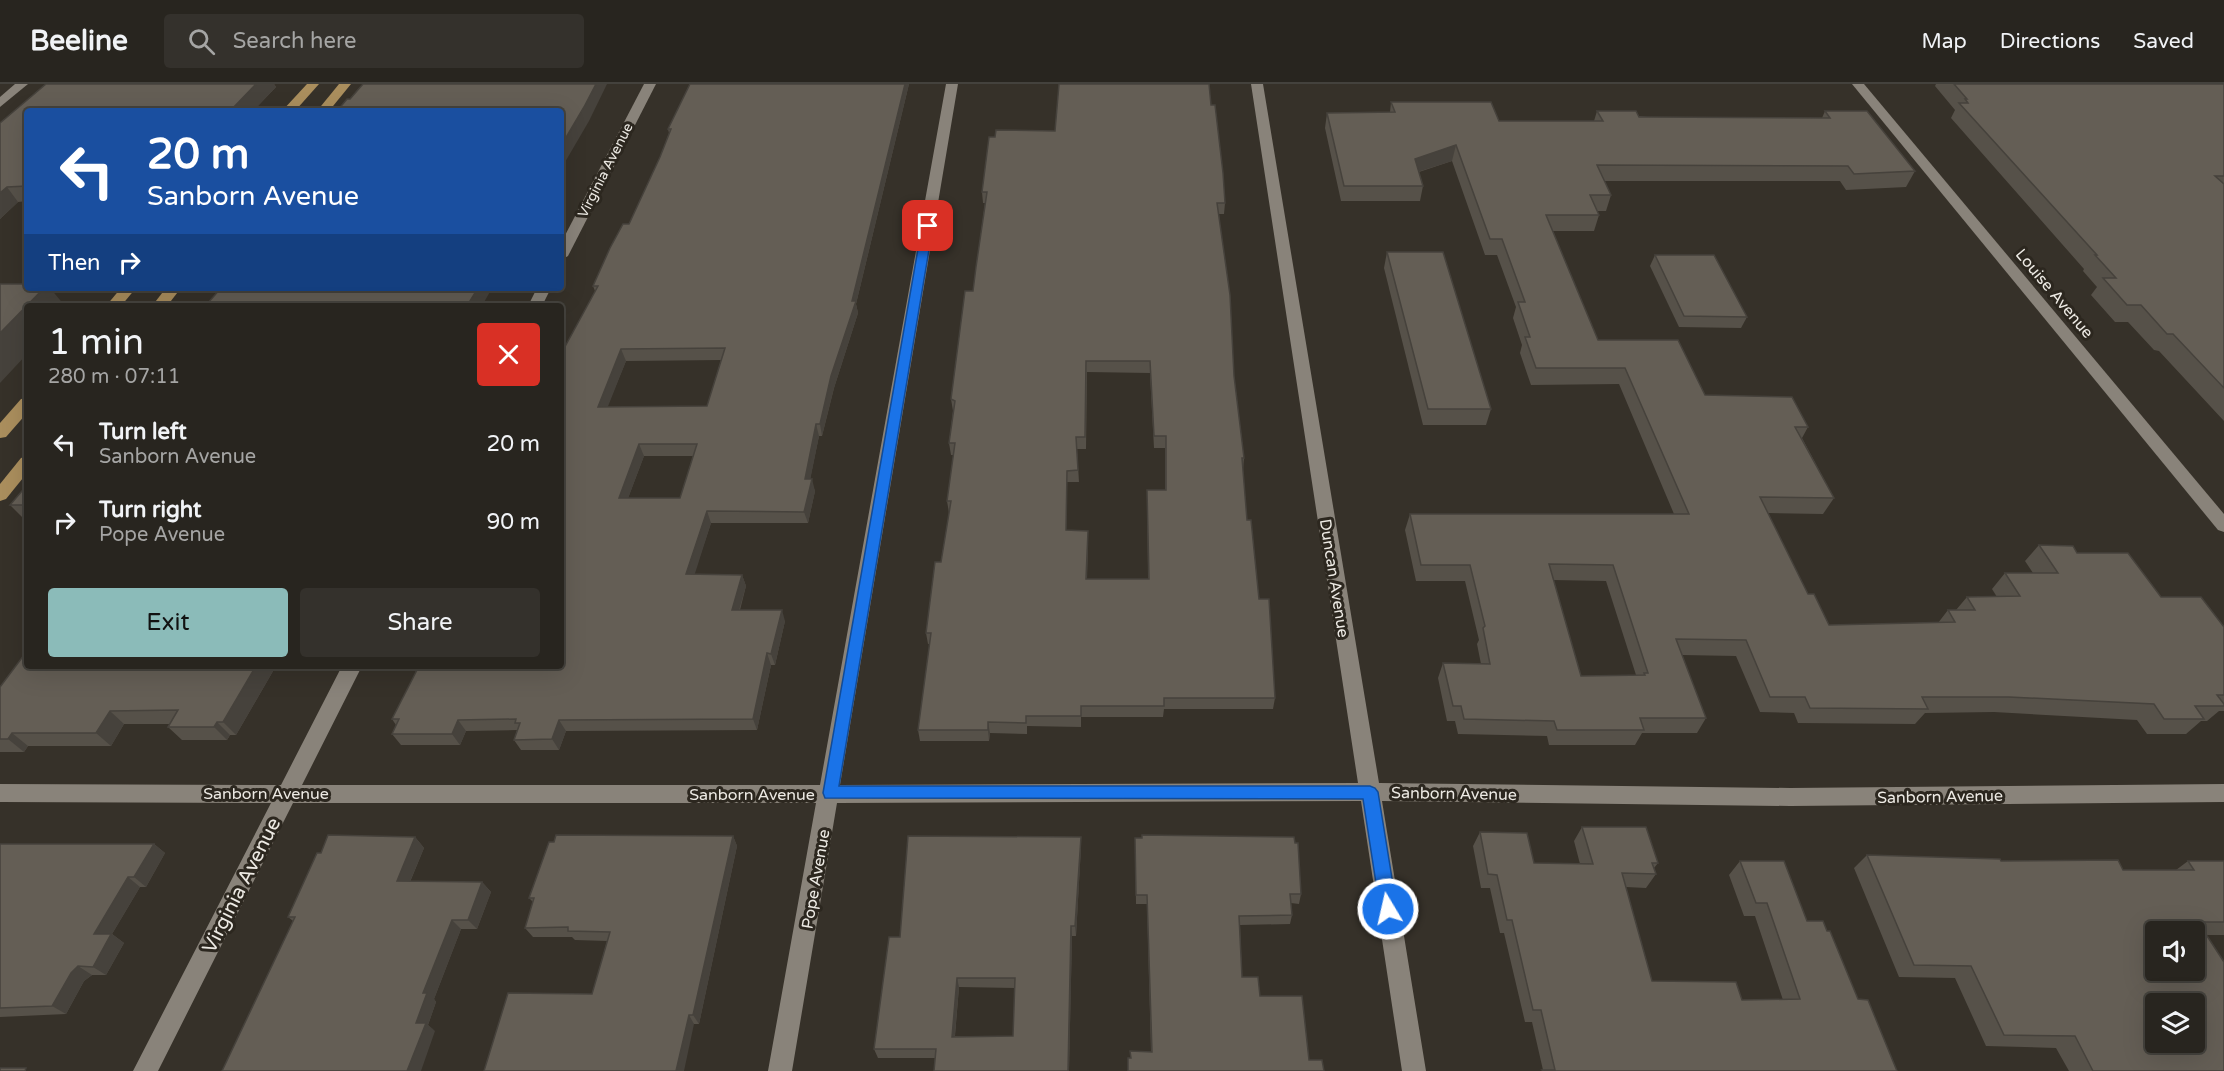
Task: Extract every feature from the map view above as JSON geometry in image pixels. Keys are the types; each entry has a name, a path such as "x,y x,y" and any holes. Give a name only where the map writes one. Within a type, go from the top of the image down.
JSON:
{"main road":[{"path":"291,108 313,84"},
{"path":"325,108 345,84"},
{"path":"116,303 126,291"},
{"path":"162,303 172,291"},
{"path":"0,434 24,406"},
{"path":"0,495 24,466"}],"street":[{"path":"0,103 22,84"},
{"name":"Virginia Avenue","path":"564,250 650,84"},
{"name":"Pope Avenue","path":"780,1071 952,84"},
{"name":"Duncan Avenue","path":"1257,84 1414,1071"},
{"name":"Louise Avenue","path":"1858,84 2224,526"},
{"name":"Virginia Avenue","path":"145,1071 350,669"},
{"name":"Sanborn Avenue","path":"0,793 1370,792 1790,798 2224,793"}],"building":[{"path":"46,84 256,84 233,108 24,108 24,186 7,187 0,193 0,123"},
{"path":"363,84 596,84 564,141 564,108 340,108 347,99 350,99"},
{"path":"690,84 905,84 852,301 856,301 831,376 820,424 816,424 805,479 812,479 804,512 707,511 686,574 742,575 732,610 782,610 771,654 767,653 753,719 559,720 552,739 514,740 520,723 515,723 516,719 458,720 452,734 392,734 399,719 392,719 417,669 564,669 564,348 598,286 593,286 610,248 623,224 629,224 671,129 668,129","holes":["725,348 707,406 598,407 621,349","639,444 697,444 680,498 619,498"]},
{"path":"1059,84 1209,84 1211,105 1215,105 1223,173 1225,203 1217,203 1230,295 1234,376 1244,458 1242,458 1247,520 1251,520 1259,599 1269,599 1275,698 1164,698 1164,706 1081,706 1081,716 1026,716 1026,723 988,722 988,730 918,730 931,633 926,633 935,562 941,562 951,501 947,501 955,443 949,443 955,401 951,399 965,291 973,291 987,192 982,192 989,137 995,137 996,130 1055,131","holes":["1086,361 1150,361 1154,436 1166,436 1166,490 1147,490 1149,579 1086,579 1088,531 1066,530 1067,471 1078,470 1076,437 1085,437"]},
{"path":"1954,84 2224,84 2224,176 2215,176 2224,184 2224,388 2173,334 2167,334 2141,305 2127,305 2103,278 2116,278 1959,103 1968,103"},
{"path":"1391,102 1491,102 1499,121 1603,121 1597,111 1636,111 1639,117 1830,118 1825,111 1867,111 1915,171 1854,174 1848,166 1597,165 1611,195 1590,195 1599,215 1546,215 1598,340 1678,340 1705,395 1792,397 1808,427 1795,427 1834,498 1760,497 1808,594 1814,594 1829,625 1955,622 1948,610 1975,610 1967,597 2020,596 2005,573 2058,573 2039,545 2073,546 2077,553 2128,553 2161,597 2201,597 2224,627 2224,695 2217,695 2224,706 2195,706 2204,719 2164,719 2154,704 2009,697 1922,697 1928,709 1810,708 1805,697 1770,697 1746,640 1676,639 1706,718 1640,718 1644,730 1557,730 1554,721 1464,719 1461,706 1453,706 1443,663 1490,664 1483,628 1485,626 1470,565 1421,565 1410,514 1689,514 1625,368 1536,368 1525,337 1530,337 1518,302 1525,302 1502,239 1490,239 1456,145 1415,159 1423,186 1344,186 1327,113 1395,112","holes":["1549,564 1613,565 1648,673 1644,673 1645,675 1581,676"]},
{"path":"1387,252 1443,252 1491,409 1428,409"},
{"path":"1655,255 1714,255 1747,317 1684,316"},
{"path":"0,284 24,284 24,291 41,291 29,303 24,303 24,308 0,333"},
{"path":"218,291 476,291 469,303 208,303"},
{"path":"24,489 24,505 10,505"},
{"path":"24,655 24,669 254,669 223,722 217,722 214,727 168,727 178,710 110,711 96,733 12,733 8,739 0,739 0,687"},
{"path":"1582,827 1646,827 1658,863 1652,863 1656,874 1622,873 1652,981 1736,982 1742,1000 1800,999 1767,903 1756,903 1740,861 1784,861 1807,921 1823,921 1827,931 1830,931 1858,999 1868,1000 1897,1071 1543,1071 1555,1070 1541,1010 1533,1010 1512,920 1507,920 1497,875 1488,874 1480,832 1527,833 1534,863 1593,864"},
{"path":"328,835 415,837 397,881 482,882 468,920 452,920 423,993 427,993 416,1023 426,1023 407,1071 222,1071 295,917 288,917 317,853 321,853"},
{"path":"556,835 733,836 693,1015 689,1015 676,1071 484,1071 508,993 592,994 610,932 568,931 568,927 525,928 534,898 529,898 549,842 554,842"},
{"path":"1142,835 1294,837 1295,843 1298,843 1301,894 1290,894 1292,915 1239,916 1242,977 1258,977 1260,996 1302,996 1309,1060 1322,1060 1324,1071 1128,1071 1130,1051 1152,1052 1147,895 1136,895 1135,838 1142,838"},
{"path":"908,836 1081,837 1075,926 1071,926 1068,1071 934,1071 936,1049 874,1049 889,937 900,937","holes":["957,978 1015,978 1013,1036 952,1037"]},
{"path":"0,844 154,844 134,877 128,877 94,934 111,934 93,967 78,966 71,973 52,1006 0,1008"},
{"path":"1867,855 2000,859 2001,861 2118,860 2123,870 2194,870 2188,861 2224,861 2224,922 2145,921 2145,981 2205,981 2205,933 2224,962 2224,1071 2093,1071 2075,1036 2004,1035 1971,966 1914,965"},
{"path":"0,1068 26,1068 25,1071 0,1071"}],"route":[{"path":"928,226 830,793 1370,792 1388,909"}]}
